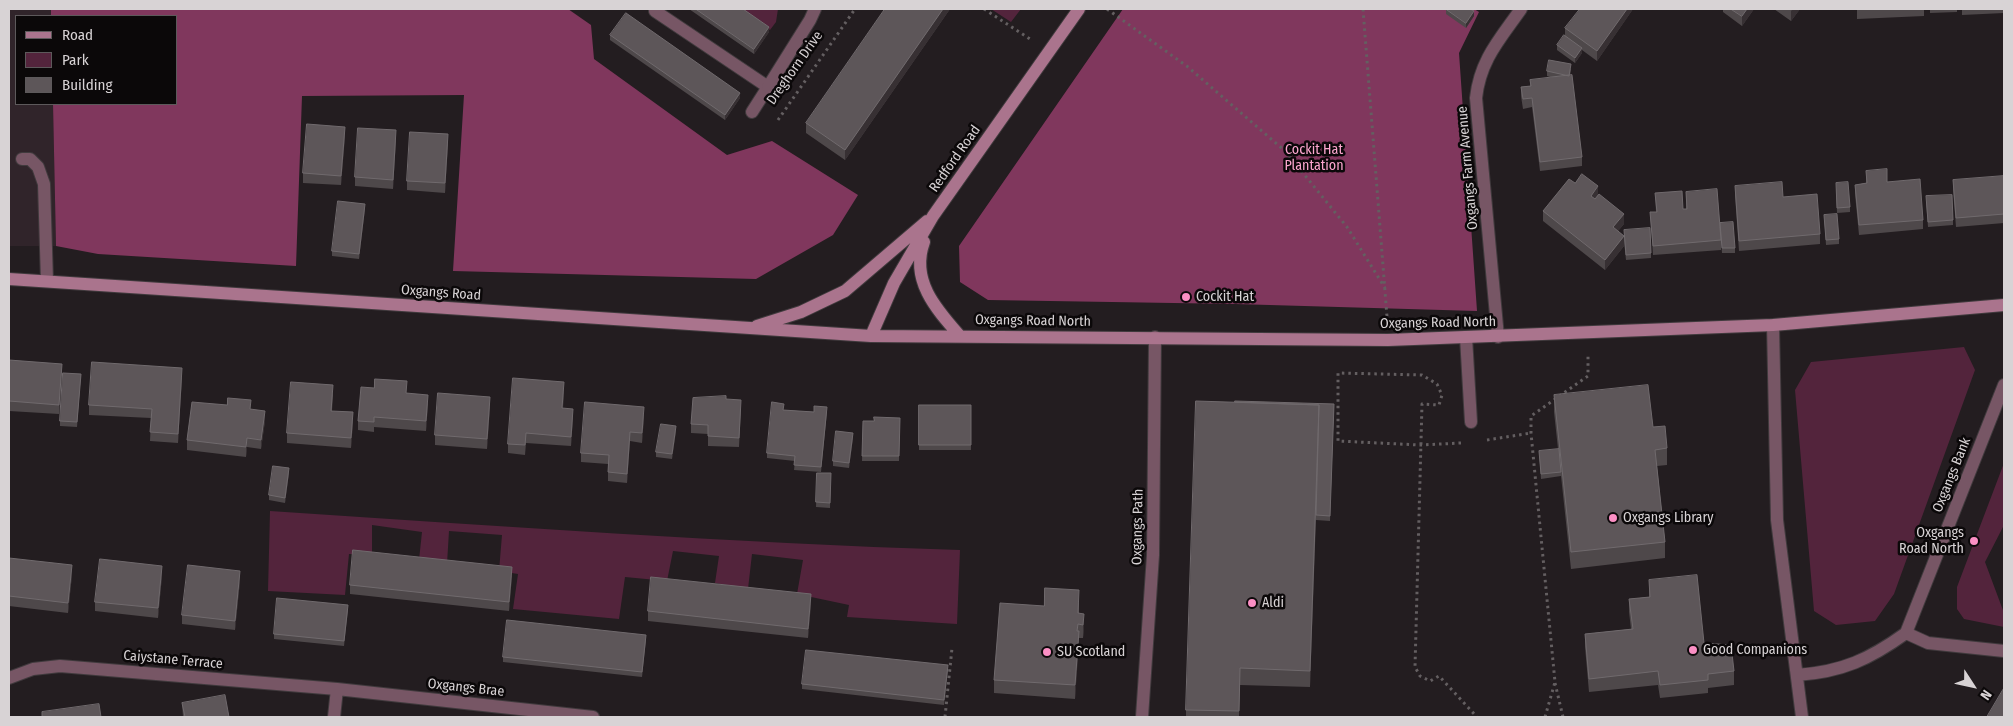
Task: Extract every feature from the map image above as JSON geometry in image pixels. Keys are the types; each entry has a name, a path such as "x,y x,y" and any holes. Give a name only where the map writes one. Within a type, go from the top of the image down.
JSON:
{"main road":[{"name":"Redford Road","path":"871,336 894,283 933,216 1079,9"},
{"path":"750,328 801,312 845,291 933,216"},
{"path":"933,216 919,254 923,282 933,306 959,335"},
{"name":"Oxgangs Road","path":"9,279 47,280 871,336"},
{"name":"Oxgangs Road North","path":"871,336 959,335 1388,340 1498,337 1773,326 2004,305"}],"street":[{"name":"Dreghorn Drive","path":"752,112 815,9"},
{"name":"Oxgangs Farm Avenue","path":"1498,337 1476,98 1478,77 1485,61 1521,9"},
{"path":"654,11 768,87"},
{"path":"22,159 30,159 38,167 44,184 47,280"},
{"path":"1773,326 1777,520 1802,717"},
{"name":"Oxgangs Path","path":"1142,717 1153,555 1155,337"},
{"path":"1466,337 1471,422"},
{"name":"Oxgangs Bank","path":"1906,633 2004,384"},
{"path":"1797,675 1828,673 1879,653 1906,633 1928,643 2004,651"},
{"name":"Caiystane Terrace","path":"9,678 33,669 60,666 337,689"},
{"path":"334,717 337,689"},
{"name":"Oxgangs Brae","path":"337,689 593,717"}],"path":[{"name":"Dreghorn Drive","path":"778,120 855,9"},
{"path":"984,9 1049,52"},
{"path":"1107,9 1188,67 1284,151 1347,227 1385,288"},
{"path":"1363,9 1385,288 1388,340 1387,375"},
{"path":"1563,717 1555,682 1530,433 1531,416 1588,376 1588,332"},
{"path":"1464,443 1420,445 1338,442 1338,373 1422,374 1437,384 1442,395 1439,405 1422,404 1420,445 1415,667 1420,676 1430,681 1439,676 1477,717"},
{"path":"1482,440 1530,433"},
{"path":"944,717 952,648"},
{"path":"1545,717 1555,682"}],"shaded area":[{"path":"9,9 51,9 51,15 15,15 15,105 53,105 56,246 9,246"}],"green space":[{"path":"51,9 568,9 591,25 594,59 727,155 772,141 858,195 833,235 756,279 453,271 464,95 302,96 296,266 98,254 56,246 53,105 178,105 178,15 51,15"},
{"path":"739,9 778,9 776,22 770,30"},
{"path":"991,9 1021,9 1011,22"},
{"name":"Cockit Hat Plantation","path":"1123,9 1474,9 1479,12 1459,53 1477,311 1235,304 988,300 960,282 959,246"},
{"path":"1964,347 1975,370 1894,594 1875,621 1836,625 1814,611 1795,390 1811,362"},
{"path":"2004,463 2004,525 1985,562 2004,613 2004,627 1964,619 1957,609 1957,587"},
{"path":"270,511 701,539 960,550 957,624 847,617 849,605 797,594 803,560 752,554 748,589 715,583 719,556 673,551 667,581 625,577 619,619 513,609 518,574 499,571 502,535 449,531 447,564 419,560 422,532 372,525 372,555 349,554 345,595 268,591"}],"building":[{"path":"696,9 743,9 769,27 754,49"},
{"path":"885,9 943,9 845,150 806,123"},
{"path":"1446,9 1470,9 1474,11 1466,23"},
{"path":"1580,9 1627,9 1597,51 1565,28"},
{"path":"1731,9 1747,9 1742,16"},
{"path":"626,13 740,93 725,115 610,35"},
{"path":"1564,35 1582,48 1575,58 1557,45"},
{"path":"1549,60 1571,64 1569,76 1547,71"},
{"path":"1572,75 1582,157 1540,162 1532,98 1523,99 1521,87 1531,86 1530,80"},
{"path":"307,124 345,127 341,176 303,173"},
{"path":"358,128 396,130 393,180 355,177"},
{"path":"410,132 448,134 445,183 407,181"},
{"path":"1887,169 1887,182 1920,179 1923,220 1859,225 1855,185 1867,183 1866,171"},
{"path":"1582,174 1598,186 1591,196 1595,199 1599,194 1624,214 1613,227 1624,236 1605,260 1543,211 1569,179 1575,183"},
{"path":"2004,176 2004,214 1956,218 1953,180"},
{"path":"1782,182 1783,197 1817,194 1820,234 1739,241 1735,186"},
{"path":"1848,182 1850,207 1837,208 1836,183"},
{"path":"1717,189 1721,240 1653,246 1650,212 1657,212 1655,193 1682,191 1683,209 1687,209 1686,192"},
{"path":"1952,195 1953,220 1928,222 1926,196"},
{"path":"338,201 365,204 359,254 332,251"},
{"path":"1837,214 1839,239 1826,240 1824,215"},
{"path":"1733,222 1735,248 1722,248 1720,223"},
{"path":"1650,228 1651,253 1626,255 1624,230"},
{"path":"9,360 62,364 59,405 9,401"},
{"path":"92,362 182,368 178,434 150,432 152,409 89,405"},
{"path":"63,373 81,374 77,422 60,421"},
{"path":"513,378 564,382 562,408 573,409 571,437 526,433 525,445 508,444"},
{"path":"375,379 407,381 406,393 428,395 426,421 374,417 374,422 358,421 361,387 374,388"},
{"path":"291,382 333,385 331,411 353,412 351,438 287,433"},
{"name":"Oxgangs Library","path":"1648,385 1653,427 1665,426 1667,448 1655,450 1665,542 1571,552 1554,395"},
{"path":"438,393 490,397 487,439 435,435"},
{"path":"726,396 726,399 741,400 739,438 708,436 708,425 691,424 693,398"},
{"path":"228,398 251,400 250,409 265,411 261,440 247,438 246,447 187,440 192,402 227,405"},
{"name":"Aldi","path":"1196,401 1319,405 1310,671 1240,668 1239,711 1186,710"},
{"path":"1235,401 1334,404 1330,516 1316,515 1319,405"},
{"path":"585,402 644,407 642,433 630,432 627,474 608,472 609,455 581,453"},
{"path":"772,402 784,404 783,410 814,412 814,406 827,407 821,467 794,465 795,456 767,453"},
{"path":"919,405 971,405 971,445 919,445"},
{"path":"874,417 900,418 899,456 862,456 863,421 874,421"},
{"path":"661,424 676,426 672,454 656,452"},
{"path":"836,431 853,433 849,463 833,461"},
{"path":"1559,449 1561,472 1541,474 1539,451"},
{"path":"273,466 289,468 285,498 269,495"},
{"path":"817,473 831,473 830,503 816,502"},
{"path":"353,550 512,567 509,602 350,585"},
{"path":"9,558 72,565 68,603 9,596"},
{"path":"100,559 162,566 158,608 95,602"},
{"path":"188,565 240,571 235,621 182,615"},
{"path":"1697,575 1704,643 1731,645 1734,671 1708,674 1708,680 1660,685 1658,671 1589,679 1585,634 1633,629 1629,599 1650,597 1649,580"},
{"path":"651,577 811,594 808,629 648,611"},
{"path":"1045,588 1079,590 1078,613 1084,614 1083,625 1078,624 1077,631 1079,631 1075,685 994,680 1000,603 1044,606"},
{"path":"277,598 348,605 344,641 274,634"},
{"path":"507,620 646,635 642,672 503,657"},
{"path":"806,650 948,665 944,700 802,684"},
{"path":"2004,688 2004,717 1987,717"},
{"path":"225,695 229,717 185,717 182,703"},
{"path":"99,704 101,717 42,717 42,712"}],"place":[{"name":"Cockit Hat","path":"1186,297"},
{"name":"Oxgangs Library","path":"1613,518"},
{"name":"Oxgangs Road North","path":"1974,541"},
{"name":"Aldi","path":"1252,603"},
{"name":"Good Companions","path":"1693,650"},
{"name":"SU Scotland","path":"1047,652"}]}
